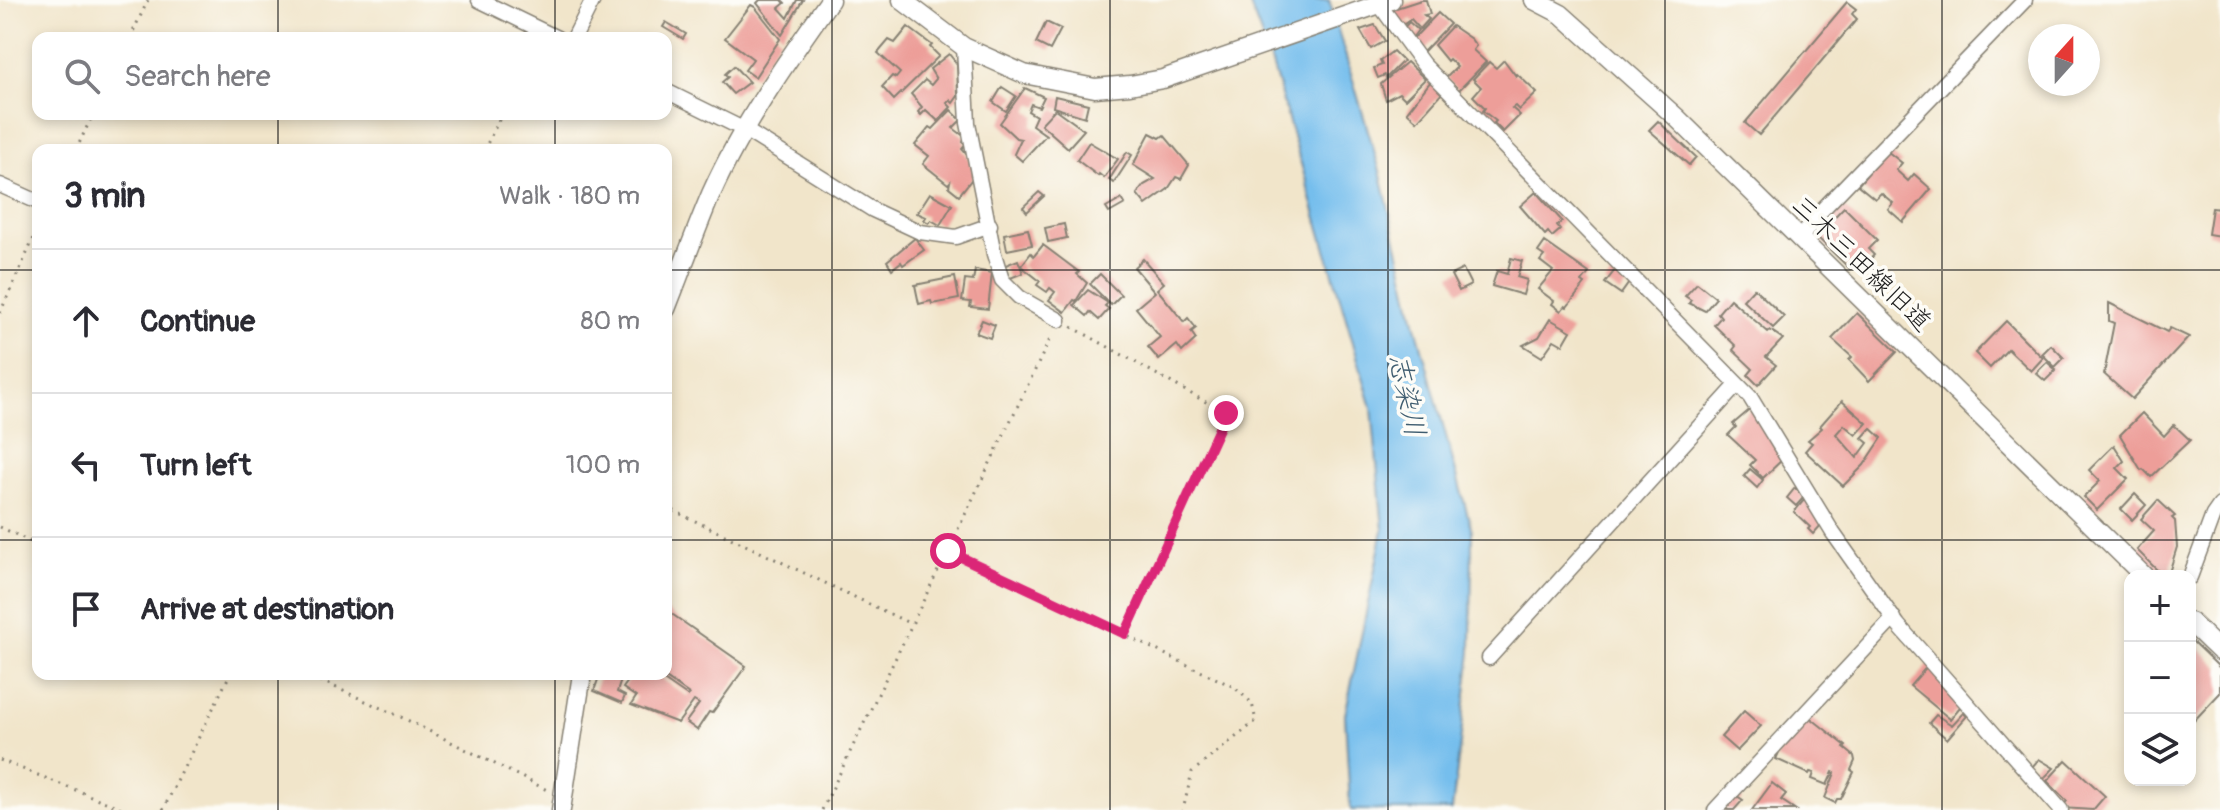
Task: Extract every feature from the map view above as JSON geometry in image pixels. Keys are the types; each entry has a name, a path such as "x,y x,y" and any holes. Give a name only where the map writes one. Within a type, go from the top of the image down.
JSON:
{"street":[{"path":"577,32 593,0"},
{"path":"672,294 712,192 745,130 779,71 830,0"},
{"path":"902,0 964,47 1024,74 1095,88 1163,79 1384,1 1423,64 1465,110 1595,237 1750,397 1833,533 1894,618 2061,810"},
{"name":"三木三田線旧道","path":"1534,0 1561,14 1676,117 2138,570"},
{"path":"1799,240 1821,211 2025,0"},
{"path":"484,1 545,32"},
{"path":"964,47 968,123 1002,280 1019,297 1059,320"},
{"path":"672,94 745,130 873,210 920,232 956,237 990,225"},
{"path":"0,185 32,199"},
{"path":"1489,658 1737,385"},
{"path":"2193,570 2213,515 2220,505"},
{"path":"1715,810 1894,618"},
{"path":"2196,628 2220,651"},
{"path":"561,804 581,680"}],"path":[{"path":"133,32 148,0"},
{"path":"79,144 90,120"},
{"path":"487,144 499,120"},
{"path":"0,313 32,242"},
{"path":"822,810 1059,320 1226,413 1125,634"},
{"path":"672,510 911,624"},
{"path":"0,527 32,542"},
{"path":"948,551 1234,687 1252,703 1256,721 1192,772 1183,810"},
{"path":"163,810 227,680"},
{"path":"319,680 424,728 561,804"},
{"path":"0,760 126,810"}],"water":[{"name":"志染川","path":"1248,0 1329,0 1380,171 1416,326 1472,531 1471,652 1452,810 1351,810 1345,715 1383,530 1372,408 1272,64"}],"building":[{"path":"760,0 782,0 785,3 779,8 788,18 797,0 803,0 782,35 757,3"},
{"path":"1426,0 1430,14 1424,15 1429,19 1420,29 1411,19 1397,29 1384,12"},
{"path":"1847,2 1856,9 1852,14 1857,19 1759,135 1745,123"},
{"path":"751,5 780,39 755,77 745,70 753,59 725,38"},
{"path":"1438,13 1450,24 1422,53 1410,42"},
{"path":"666,22 686,34 683,39 663,27"},
{"path":"1046,22 1061,29 1050,50 1036,43"},
{"path":"1409,22 1418,30 1412,38 1400,32"},
{"path":"1375,25 1385,41 1371,49 1360,30"},
{"path":"1452,26 1471,39 1476,46 1473,50 1486,62 1459,90 1446,78 1457,67 1449,59 1447,61 1434,45"},
{"path":"908,27 932,45 930,47 939,56 894,100 882,87 892,76 896,78 900,73 878,53 889,40 895,43"},
{"path":"1393,51 1403,61 1386,78 1385,75 1378,78 1374,68 1382,65 1380,61"},
{"path":"949,54 957,64 958,96 953,103 950,100 947,103 951,107 938,121 926,110 921,115 918,112 922,107 911,94 925,80 931,85 936,79 930,69"},
{"path":"1504,60 1516,76 1537,93 1519,110 1515,106 1512,108 1520,115 1503,132 1473,96 1481,87 1473,79 1489,62 1496,68"},
{"path":"1407,62 1425,79 1405,99 1399,93 1386,100 1381,84"},
{"path":"734,66 749,82 733,94 722,82"},
{"path":"1431,81 1444,91 1417,121 1407,112"},
{"path":"1002,87 1016,96 1006,111 993,102"},
{"path":"1025,88 1044,97 1039,107 1031,104 1028,111 1036,116 1032,125 1046,135 1022,161 1014,154 1021,139 1000,123"},
{"path":"1055,96 1088,104 1085,117 1053,107"},
{"path":"1055,109 1084,130 1068,148 1041,124"},
{"path":"951,110 961,120 953,128 965,137 963,142 966,144 962,149 975,175 959,195 949,187 950,182 948,184 923,164 929,156 915,145 930,127 933,129"},
{"path":"1658,121 1696,157 1689,165 1649,130"},
{"path":"1150,133 1160,138 1164,135 1189,165 1181,179 1176,177 1168,189 1146,205 1137,194 1144,185 1155,179 1133,165"},
{"path":"1089,142 1118,159 1104,178 1077,160"},
{"path":"1887,151 1902,163 1896,170 1908,181 1914,174 1931,189 1903,222 1888,209 1893,203 1881,193 1875,199 1858,185"},
{"path":"1127,152 1132,155 1114,183 1109,180"},
{"path":"1039,192 1044,196 1027,212 1023,207"},
{"path":"1536,192 1562,221 1557,226 1560,230 1552,237 1548,232 1545,235 1520,206"},
{"path":"930,193 952,205 940,225 931,220 929,223 924,220 926,217 917,213"},
{"path":"1122,199 1125,204 1109,213 1106,208"},
{"path":"1844,207 1877,240 1868,249 1874,255 1862,268 1856,262 1850,269 1816,236"},
{"path":"2212,208 2220,209 2220,236 2208,234"},
{"path":"1064,224 1067,238 1048,242 1045,228"},
{"path":"1028,229 1032,245 1007,250 1004,234"},
{"path":"915,238 924,250 892,269 887,261"},
{"path":"1545,242 1589,273 1582,282 1585,284 1561,311 1538,289 1553,271 1540,261 1544,256 1538,252"},
{"path":"1043,245 1079,272 1077,274 1087,283 1065,312 1049,300 1055,292 1050,288 1047,292 1037,285 1040,281 1021,266 1031,253 1034,256"},
{"path":"1511,258 1522,261 1517,277 1527,280 1523,295 1492,286 1497,271 1507,274"},
{"path":"1143,259 1164,283 1157,289 1184,322 1188,318 1196,328 1191,332 1196,339 1182,352 1177,345 1159,360 1148,347 1160,337 1136,308 1155,292 1134,267"},
{"path":"1018,260 1023,273 1008,279 1003,266"},
{"path":"1463,269 1471,285 1459,291 1451,275"},
{"path":"1616,269 1631,280 1621,294 1605,283"},
{"path":"975,270 992,273 988,309 970,307 971,302 962,301 965,280 973,281"},
{"path":"1100,274 1121,295 1111,305 1090,284"},
{"path":"955,277 959,299 919,304 915,285"},
{"path":"1697,283 1716,298 1705,311 1689,303 1691,300 1685,296"},
{"path":"1754,288 1784,317 1773,328 1743,300"},
{"path":"1088,290 1108,303 1105,306 1109,309 1099,320 1090,312 1087,316 1074,305"},
{"path":"1730,299 1768,332 1770,330 1783,339 1766,357 1776,365 1758,385 1748,375 1753,369 1733,350 1736,346 1714,325 1721,317 1718,313"},
{"path":"2109,303 2167,332 2170,328 2189,337 2132,399 2104,374 2114,323 2109,321"},
{"path":"1857,313 1897,352 1869,381 1849,360 1852,357 1832,339"},
{"path":"1550,319 1571,331 1563,345 1554,340 1542,357 1523,345 1539,337"},
{"path":"982,320 995,325 990,338 976,333"},
{"path":"2006,321 2043,358 2031,371 2008,349 1990,368 1975,353"},
{"path":"2051,345 2064,358 2055,367 2042,354"},
{"path":"2047,362 2056,370 2045,381 2036,373"},
{"path":"1842,401 1867,423 1856,435 1844,425 1836,434 1857,458 1868,443 1862,438 1871,428 1882,438 1864,465 1843,486 1805,451 1812,443 1808,440 1822,428 1820,426"},
{"path":"1753,407 1787,455 1763,478 1750,465 1755,460 1728,435 1736,427 1733,424"},
{"path":"2142,413 2164,436 2174,425 2190,440 2151,477 2141,470 2120,435"},
{"path":"2114,445 2124,461 2117,468 2128,479 2097,510 2084,497 2100,481 2089,470"},
{"path":"1750,469 1763,480 1757,488 1744,476"},
{"path":"1795,488 1804,497 1796,506 1787,498"},
{"path":"1809,494 1831,514 1813,534 1794,512"},
{"path":"2135,494 2146,505 2132,520 2121,509"},
{"path":"2158,500 2175,516 2172,518 2175,521 2177,547 2170,570 2157,570 2137,550 2154,531 2141,519"},
{"path":"672,614 746,666 697,730 686,722 699,704 694,701 678,723 631,705 636,697 623,688 629,680 664,680 687,696 689,694 669,680 672,680"},
{"path":"2196,645 2220,668 2220,693 2196,719"},
{"path":"1929,664 1965,701 1950,719 1910,686"},
{"path":"598,680 621,680 617,692 625,696 622,703 594,691"},
{"path":"1744,711 1761,726 1737,751 1721,737"},
{"path":"1963,713 1967,716 1947,739 1929,723 1936,715 1952,725"},
{"path":"1807,715 1854,756 1851,770 1854,772 1841,799 1835,803 1825,798 1835,773 1827,785 1812,779 1814,773 1809,774 1776,759 1788,732"},
{"path":"2039,759 2054,768 2044,778 2031,768"},
{"path":"2066,760 2105,796 2093,810 2061,808 2067,801 2047,781"},
{"path":"1772,783 1786,794 1781,800 1796,810 1752,810"},
{"path":"1731,792 1743,800 1734,810 1727,810 1721,806"}],"route":[{"path":"948,551 1125,634 1226,413"}]}
